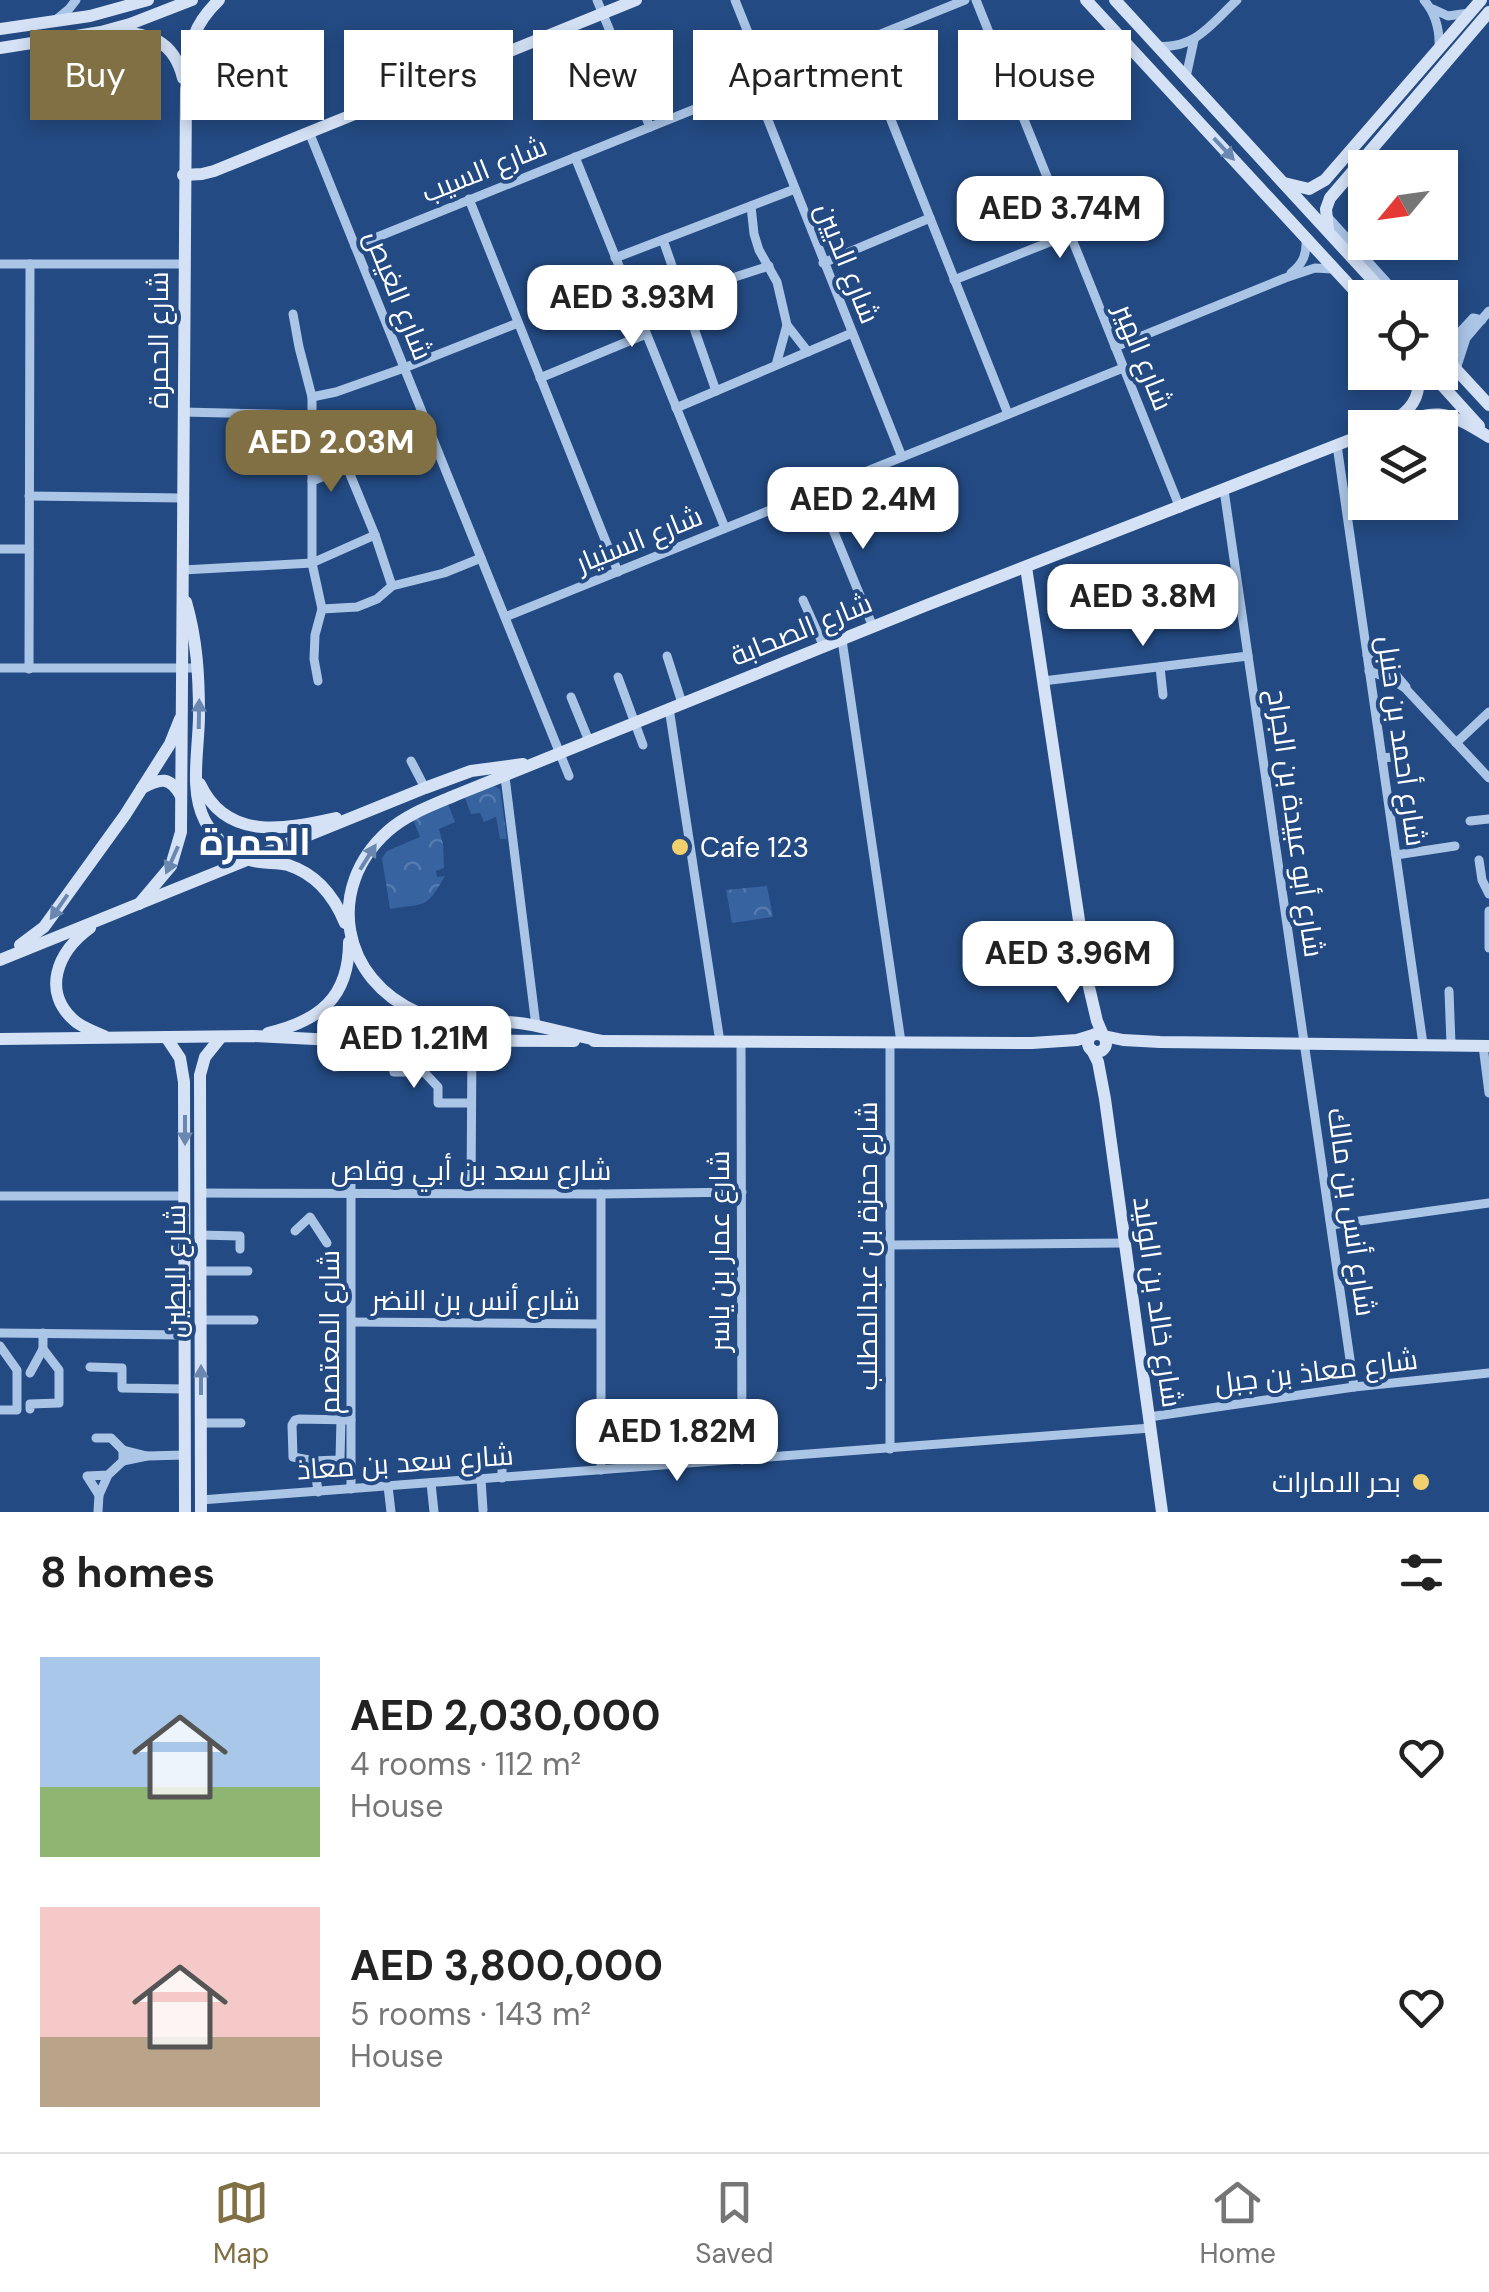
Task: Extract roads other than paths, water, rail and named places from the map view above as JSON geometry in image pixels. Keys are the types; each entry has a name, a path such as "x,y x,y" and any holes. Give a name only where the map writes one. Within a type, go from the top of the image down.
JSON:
{"street":[{"path":"50,24 76,0"},
{"path":"114,0 128,6"},
{"path":"0,29 50,24 148,0"},
{"path":"108,30 192,0"},
{"name":"شارع الحمرة","path":"197,30 219,0"},
{"path":"184,175 208,173 600,7 636,0"},
{"path":"735,0 747,30"},
{"name":"شارع السيب","path":"890,30 964,0"},
{"name":"شارع الهير","path":"976,0 1180,508"},
{"path":"1086,0 1348,284"},
{"path":"1115,0 1373,280"},
{"path":"1157,46 1176,46 1194,40 1238,0"},
{"path":"1282,182 1309,189 1325,180 1482,0"},
{"path":"1457,49 1456,38 1477,13 1482,0"},
{"path":"1427,4 1448,16 1469,14"},
{"path":"1427,4 1438,27 1440,48"},
{"path":"600,7 650,127"},
{"path":"1328,231 1330,198 1489,12"},
{"path":"1186,77 1194,40"},
{"path":"0,48 30,43"},
{"name":"شارع الحمرة","path":"161,43 178,62 181,72"},
{"name":"شارع السيب","path":"355,246 693,110"},
{"name":"شارع الحمرة","path":"139,904 162,880 177,852 181,832 185,120"},
{"name":"شارع الديين","path":"768,120 902,457"},
{"path":"891,120 1008,414"},
{"name":"شارع الغيص","path":"309,132 570,776"},
{"path":"575,157 725,528"},
{"path":"616,258 795,189"},
{"path":"469,200 618,572"},
{"path":"751,206 754,234 777,282 787,324 808,352"},
{"path":"1326,215 1384,280"},
{"path":"823,262 930,218"},
{"path":"954,280 1070,234"},
{"path":"1285,278 1303,260 1306,238"},
{"path":"663,240 716,390"},
{"path":"0,264 184,264"},
{"path":"29,669 30,264"},
{"path":"636,309 769,266"},
{"path":"1115,346 1285,278 1315,268 1335,270"},
{"path":"293,314 312,397 312,563 322,609 314,634 318,681"},
{"path":"1458,333 1473,318 1485,315"},
{"path":"1458,343 1485,315"},
{"path":"312,397 404,368 518,322"},
{"path":"776,365 787,324"},
{"path":"676,408 852,333"},
{"path":"540,378 646,334"},
{"path":"1458,363 1466,338"},
{"name":"شارع السنيار","path":"506,617 1123,368"},
{"path":"1458,371 1489,405"},
{"path":"1446,390 1489,437"},
{"path":"183,412 312,416 334,442 347,467 392,586"},
{"path":"1458,419 1489,437"},
{"name":"شارع الصحابة","path":"253,1036 309,1020 336,995 349,960 348,908 363,860 388,831 418,812 635,722 1348,441"},
{"name":"شارع أحمد بن حنبل","path":"1337,445 1423,1044"},
{"path":"312,481 347,467"},
{"name":"شارع أبو عبيدة بن الجراح","path":"1224,490 1305,1043"},
{"path":"817,491 873,627"},
{"path":"29,496 183,498"},
{"path":"183,570 312,563 375,535"},
{"path":"0,549 29,549"},
{"path":"322,609 356,607 392,586 481,558"},
{"name":"شارع خالد بن الوليد","path":"1026,568 1090,986 1088,995 1162,1512"},
{"name":"شارع الحمرة","path":"182,590 195,633 198,668 199,805 218,838 249,860"},
{"path":"803,600 824,647"},
{"name":"شارع حمزة بن عبدالمطلب","path":"842,640 896,1042 889,1245 890,1450"},
{"path":"1367,655 1395,672 1410,694"},
{"path":"667,656 720,1042"},
{"path":"1043,681 1248,656"},
{"path":"1160,667 1163,695"},
{"path":"0,668 198,668"},
{"path":"1369,671 1391,679 1410,694 1489,778"},
{"path":"618,677 643,745"},
{"path":"1372,693 1391,679"},
{"path":"571,697 588,741"},
{"path":"0,958 44,927 125,815 176,731 184,707"},
{"path":"1456,743 1489,712"},
{"path":"1382,758 1404,756"},
{"path":"411,761 425,788"},
{"path":"0,958 470,771 536,763"},
{"path":"197,776 212,803 225,814 265,829 292,828 372,809"},
{"path":"505,777 536,1026 543,1034 535,1042"},
{"path":"140,789 165,778 177,788 182,799"},
{"path":"1470,820 1489,819"},
{"path":"1396,855 1455,846"},
{"path":"249,860 289,865 322,885 336,901 360,962 370,977 401,1004 440,1020 518,1023 602,1041"},
{"path":"1479,860 1482,880 1488,889"},
{"path":"1403,904 1416,902"},
{"path":"1489,911 1489,948"},
{"path":"104,918 82,933 62,956 56,972 60,1002 69,1015 78,1024 108,1038"},
{"path":"1475,940 1489,940"},
{"path":"1449,991 1451,1044"},
{"name":"شارع البطين","path":"201,1506 200,1076 205,1058 221,1036"},
{"path":"0,1039 253,1036 472,1042 1451,1044 1486,1046 1489,1093"},
{"name":"شارع البطين","path":"166,1037 176,1050 184,1074 183,1510"},
{"path":"335,1040 335,1066"},
{"path":"385,1040 394,1072 424,1072 438,1087 438,1103 471,1103"},
{"path":"471,1192 472,1042"},
{"name":"شارع عمار بن ياسر","path":"741,1042 742,1460"},
{"name":"شارع أنس بن مالك","path":"1305,1043 1354,1387"},
{"name":"شارع المعتصم","path":"351,1175 352,1322 346,1420 351,1489"},
{"name":"شارع سعد بن أبي وقاص","path":"200,1192 742,1192"},
{"path":"310,1192 310,1216 330,1243"},
{"path":"601,1194 602,1470"},
{"path":"0,1196 185,1196"},
{"path":"1330,1225 1489,1203"},
{"path":"295,1231 310,1216"},
{"path":"200,1235 240,1236 240,1250"},
{"path":"889,1245 1125,1244"},
{"path":"200,1271 248,1271"},
{"path":"200,1320 254,1320"},
{"name":"شارع أنس بن النضر","path":"352,1322 600,1324"},
{"path":"506,1323 506,1338"},
{"path":"30,1373 43,1349 43,1332"},
{"path":"0,1333 185,1335"},
{"path":"0,1346 17,1370 17,1410 0,1410"},
{"path":"30,1410 30,1404 59,1403 59,1370 43,1349"},
{"path":"90,1367 122,1368 122,1388 185,1389"},
{"name":"شارع معاذ بن جبل","path":"1150,1422 1354,1387 1489,1373"},
{"path":"185,1410 201,1423 241,1423"},
{"path":"295,1420 346,1420 340,1458 332,1462 314,1461 294,1457 295,1420"},
{"name":"شارع سعد بن معاذ","path":"201,1506 351,1489 890,1450 1150,1422"},
{"path":"96,1438 111,1438 122,1450 147,1456 185,1456"},
{"path":"122,1450 123,1462"},
{"path":"502,1455 502,1478"},
{"path":"98,1512 99,1496 108,1476 123,1462 147,1456"},
{"path":"314,1461 318,1492"},
{"path":"99,1496 87,1476 108,1476"},
{"path":"481,1479 484,1510"},
{"path":"431,1483 434,1512"},
{"path":"388,1486 391,1512"}],"place":[{"name":"Cafe 123","path":"680,847"},
{"name":"بحر الامارات","path":"1421,1482"}],"district":[{"name":"الحمرة","path":"255,842"}]}
